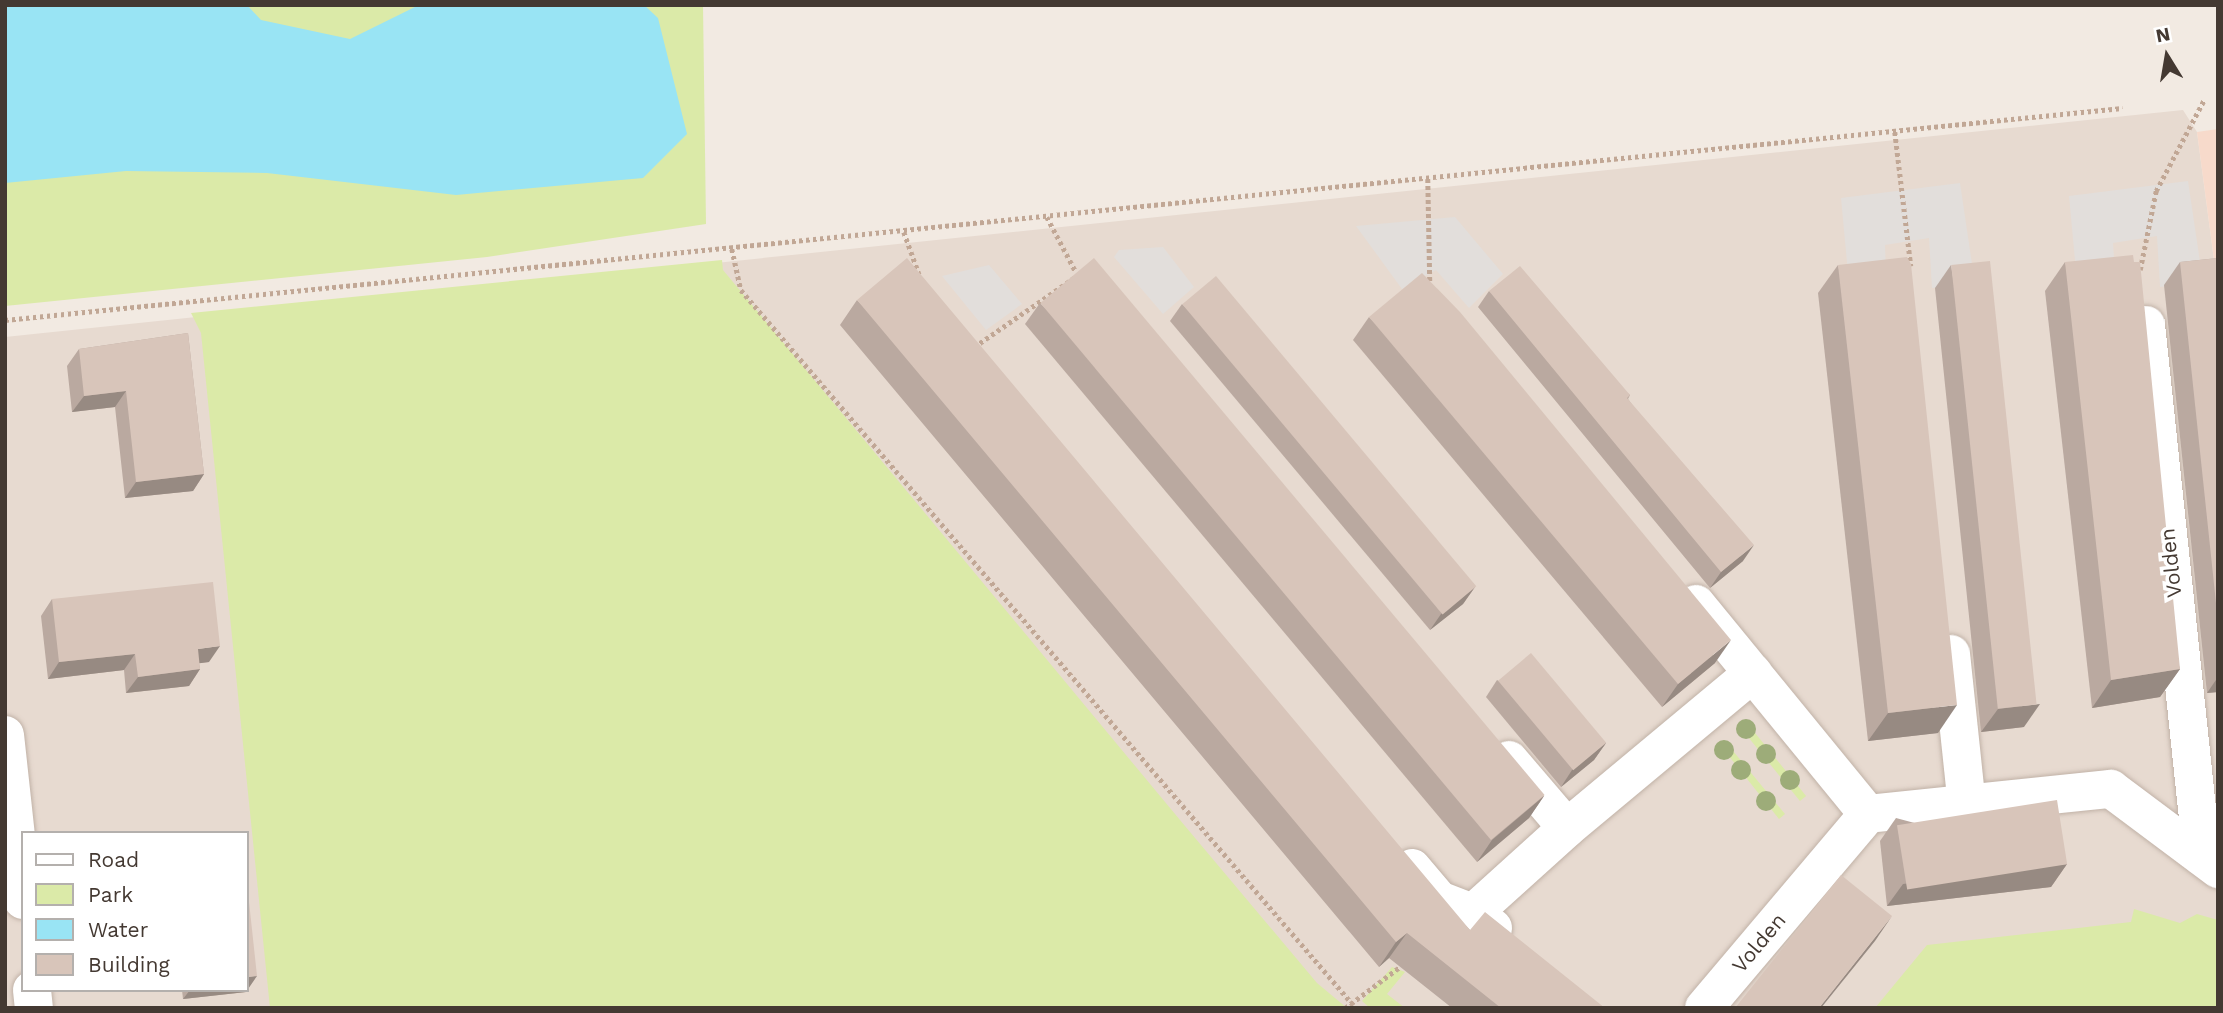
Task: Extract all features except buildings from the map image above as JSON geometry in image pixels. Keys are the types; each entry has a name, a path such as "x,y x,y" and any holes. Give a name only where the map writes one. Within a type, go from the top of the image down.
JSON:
{"street":[{"name":"Volden","path":"2140,270 2210,862"},
{"path":"1674,579 1868,814"},
{"path":"1947,611 1967,805"},
{"path":"1473,912 1567,828 1753,673"},
{"path":"1487,733 1567,828"},
{"path":"5,735 21,882"},
{"name":"Volden","path":"1704,1008 1868,814 2111,789 2210,862"},
{"path":"1385,837 1439,900 1473,912 1517,947"}],"path":[{"path":"2140,270 2156,191 2204,100"},
{"path":"5,320 2122,108"},
{"path":"1895,132 1911,266"},
{"path":"1427,179 1430,284"},
{"path":"1047,217 1076,272"},
{"path":"904,232 923,288"},
{"path":"732,249 741,290 1348,1005 1356,1008"},
{"path":"974,348 1076,272 1086,274"},
{"path":"1348,1005 1417,954"}],"shaded area":[{"path":"2183,110 2197,132 2218,290 2218,1008 5,1008 5,337"},
{"path":"2218,129 2218,290 2197,132"},
{"path":"2188,181 2203,282 2160,287 2157,236 2113,243 2115,273 2077,282 2069,196"},
{"path":"1960,183 1975,284 1932,288 1929,238 1885,245 1886,274 1849,284 1841,198"},
{"path":"1455,217 1503,274 1469,308 1436,270 1402,289 1356,226"},
{"path":"1163,247 1194,287 1163,314 1114,257 1119,250"},
{"path":"989,265 1022,304 986,330 942,276"}],"green space":[{"path":"5,5 703,5 706,224 487,257 5,306"},
{"path":"722,260 723,270 1185,826 1317,983 1347,1008 270,1008 201,333 191,313"},
{"path":"1747,723 1806,796 1800,801 1741,728"},
{"path":"1724,740 1785,814 1779,819 1720,745"},
{"path":"2134,909 2180,923 2197,914 2218,920 2218,1008 1875,1008 1927,945 2131,922"},
{"path":"1392,967 1405,972 1387,994 1405,1008 1370,1008 1362,1001"}],"water":[{"path":"5,5 247,5 261,20 350,39 419,5 644,5 658,18 687,134 643,178 456,195 267,173 126,171 5,183"}]}
